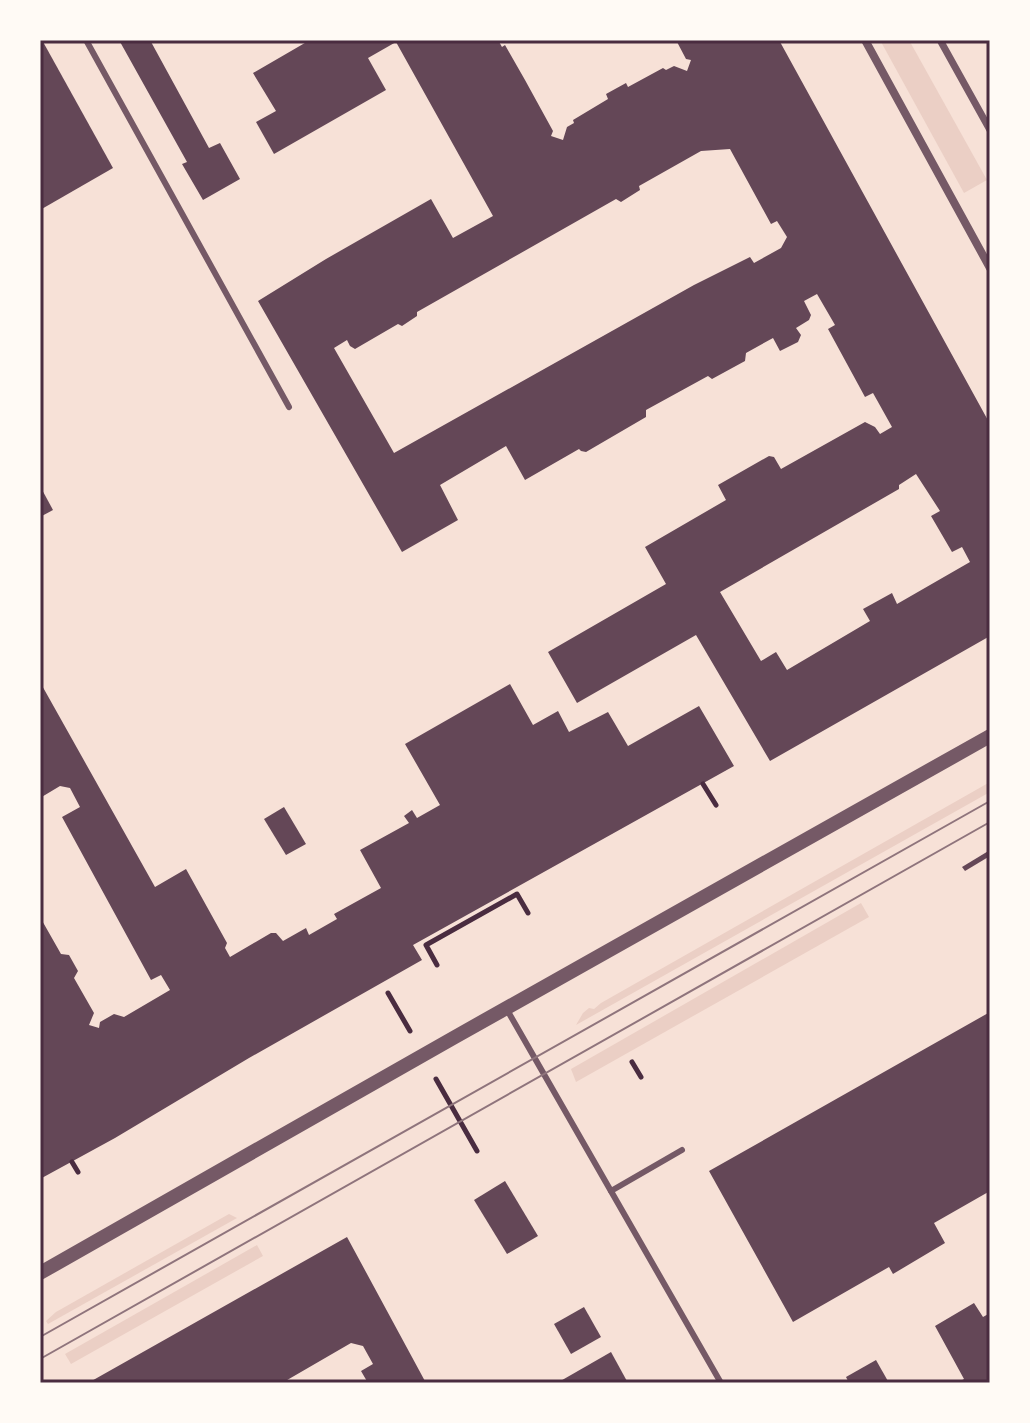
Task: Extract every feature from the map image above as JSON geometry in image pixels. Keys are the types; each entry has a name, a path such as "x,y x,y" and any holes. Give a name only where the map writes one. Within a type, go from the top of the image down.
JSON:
{"street":[{"path":"865,40 990,268"},
{"path":"940,40 990,130"},
{"path":"40,1273 990,736"}],"lane":[{"path":"86,40 289,407"},
{"path":"506,1008 721,1383"},
{"path":"611,1191 682,1150"}],"path":[{"path":"703,784 716,805"},
{"path":"437,965 426,945 456,925 517,894 528,913"},
{"path":"388,993 477,1151"},
{"path":"632,1062 641,1077"},
{"path":"72,1162 78,1172"}],"shaded area":[{"path":"880,40 909,40 987,180 964,193"},
{"path":"990,782 990,792 576,1025 589,1008 594,1009"},
{"path":"861,903 869,917 576,1082 571,1069"},
{"path":"229,1214 237,1218 48,1324 46,1321 56,1312"},
{"path":"257,1245 263,1256 71,1364 65,1354"}],"building":[{"path":"40,40 113,168 40,210"},
{"path":"119,40 150,40 209,148 220,143 240,179 203,200 182,164 187,162"},
{"path":"310,40 498,40 502,47 505,45 525,80 553,131 551,136 563,140 573,120 608,99 606,94 626,83 628,87 663,68 666,70 674,66 687,71 691,60 686,59 676,40 779,40 990,424 990,636 770,761 696,635 577,703 548,652 666,584 645,547 726,500 718,485 769,456 774,457 781,469 865,422 880,434 892,427 873,393 865,397 828,329 835,325 817,294 804,301 811,315 809,320 796,328 801,335 798,342 780,351 773,338 746,353 745,361 712,379 708,376 646,410 646,417 586,452 579,449 525,480 506,446 440,485 458,520 402,552 258,301 431,199 453,238 493,216 396,42 368,58 386,90 274,154 256,122 276,111 253,73","holes":["730,149 771,224 777,221 787,237 781,248 754,263 750,257 694,285 394,453 334,348 347,340 355,349 398,324 402,326 417,316 417,312 616,199 621,202 640,190 639,186 701,151","916,474 940,511 931,516 952,552 962,547 970,562 897,604 892,593 863,609 870,621 787,670 776,652 761,661 720,592 899,489 899,485"]},
{"path":"40,486 53,510 40,517"},
{"path":"40,682 155,887 186,869 227,943 225,948 230,957 271,933 276,933 283,941 306,928 309,935 337,919 334,914 381,888 360,850 409,823 404,816 412,810 417,818 440,805 405,744 510,684 533,725 558,711 569,732 608,712 628,746 699,706 734,766 413,945 422,960 40,1179 40,917 61,954 69,955 78,971 74,978 94,1013 89,1025 99,1028 100,1022 114,1014 124,1017 170,990 161,975 151,980 62,817 80,807 70,788 60,786 40,798"},
{"path":"284,807 306,844 286,855 264,819"},
{"path":"990,850 990,856 965,871 962,867"},
{"path":"990,1012 990,1191 934,1223 945,1243 893,1274 889,1267 793,1322 709,1171"},
{"path":"505,1181 538,1236 507,1254 474,1200"},
{"path":"347,1237 426,1383 368,1383 361,1371 373,1364 363,1346 351,1343 282,1383 88,1383"},
{"path":"974,1303 983,1317 990,1313 990,1383 957,1383 964,1379 935,1326"},
{"path":"584,1307 601,1337 571,1354 554,1324"},
{"path":"611,1352 628,1383 557,1383"},
{"path":"876,1360 889,1383 849,1383 846,1377"}],"tram line":[{"path":"40,1337 990,801"},
{"path":"40,1359 990,822"}]}
